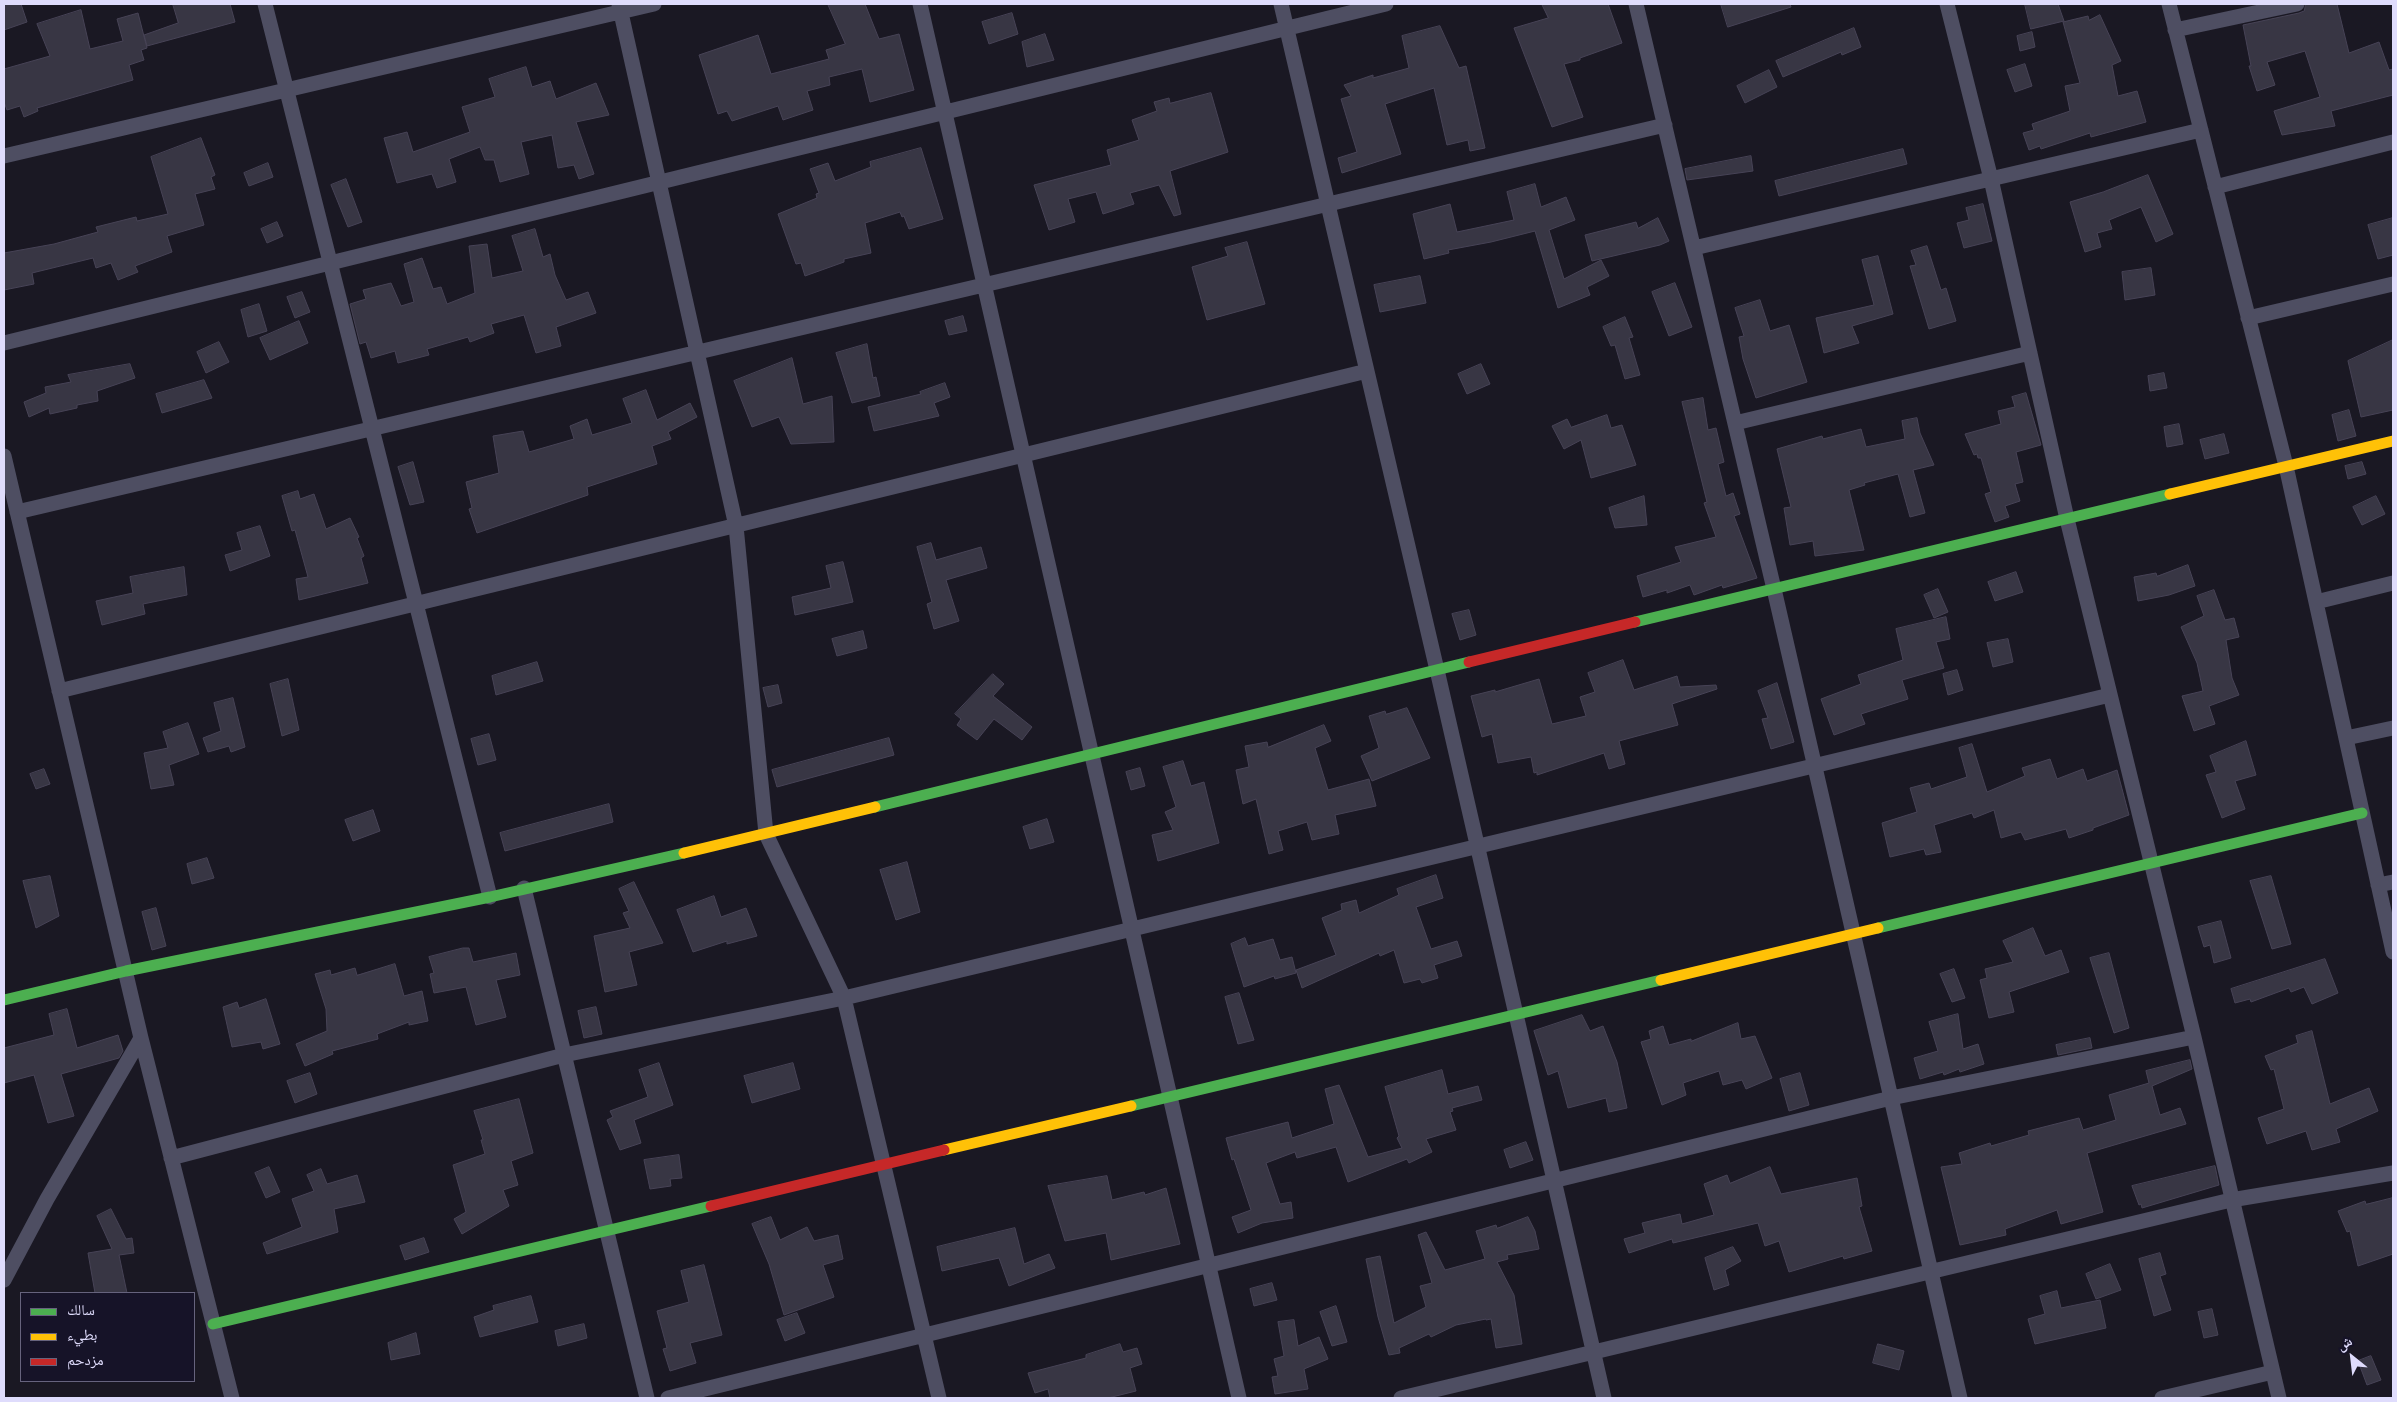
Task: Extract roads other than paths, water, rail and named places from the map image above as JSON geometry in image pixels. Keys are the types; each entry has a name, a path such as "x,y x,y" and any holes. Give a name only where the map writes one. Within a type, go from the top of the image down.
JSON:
{"street":[{"path":"265,4 490,897"},
{"path":"4,156 287,90 620,8 654,4"},
{"path":"920,4 1093,752 1239,1398"},
{"path":"1281,4 1478,846 1604,1398"},
{"path":"4,343 1386,4"},
{"path":"1636,4 1774,589 1960,1398"},
{"path":"1947,4 1991,179 2067,519 2194,1037 2279,1398"},
{"path":"2169,4 2286,466 2362,813 2386,883 2393,952"},
{"path":"2175,30 2297,4"},
{"path":"620,8 736,526 766,834 844,998 940,1398"},
{"path":"17,512 1665,124"},
{"path":"1694,248 2201,130"},
{"path":"2215,187 2393,142"},
{"path":"2248,318 2393,284"},
{"path":"1735,423 2030,353"},
{"path":"59,692 1367,372"},
{"path":"4,1000 126,971 490,897 766,834 1093,752 2393,440"},
{"path":"4,456 141,1038 232,1398"},
{"path":"2316,602 2393,583"},
{"path":"171,1158 564,1055 844,998 2110,695"},
{"path":"2346,738 2393,728"},
{"path":"213,1324 2362,813"},
{"path":"524,888 647,1398"},
{"path":"668,1398 1891,1098 2194,1037"},
{"path":"4,1280 47,1199 141,1038"},
{"path":"1401,1398 2231,1200 2393,1173"},
{"path":"2162,1398 2273,1372"}]}
